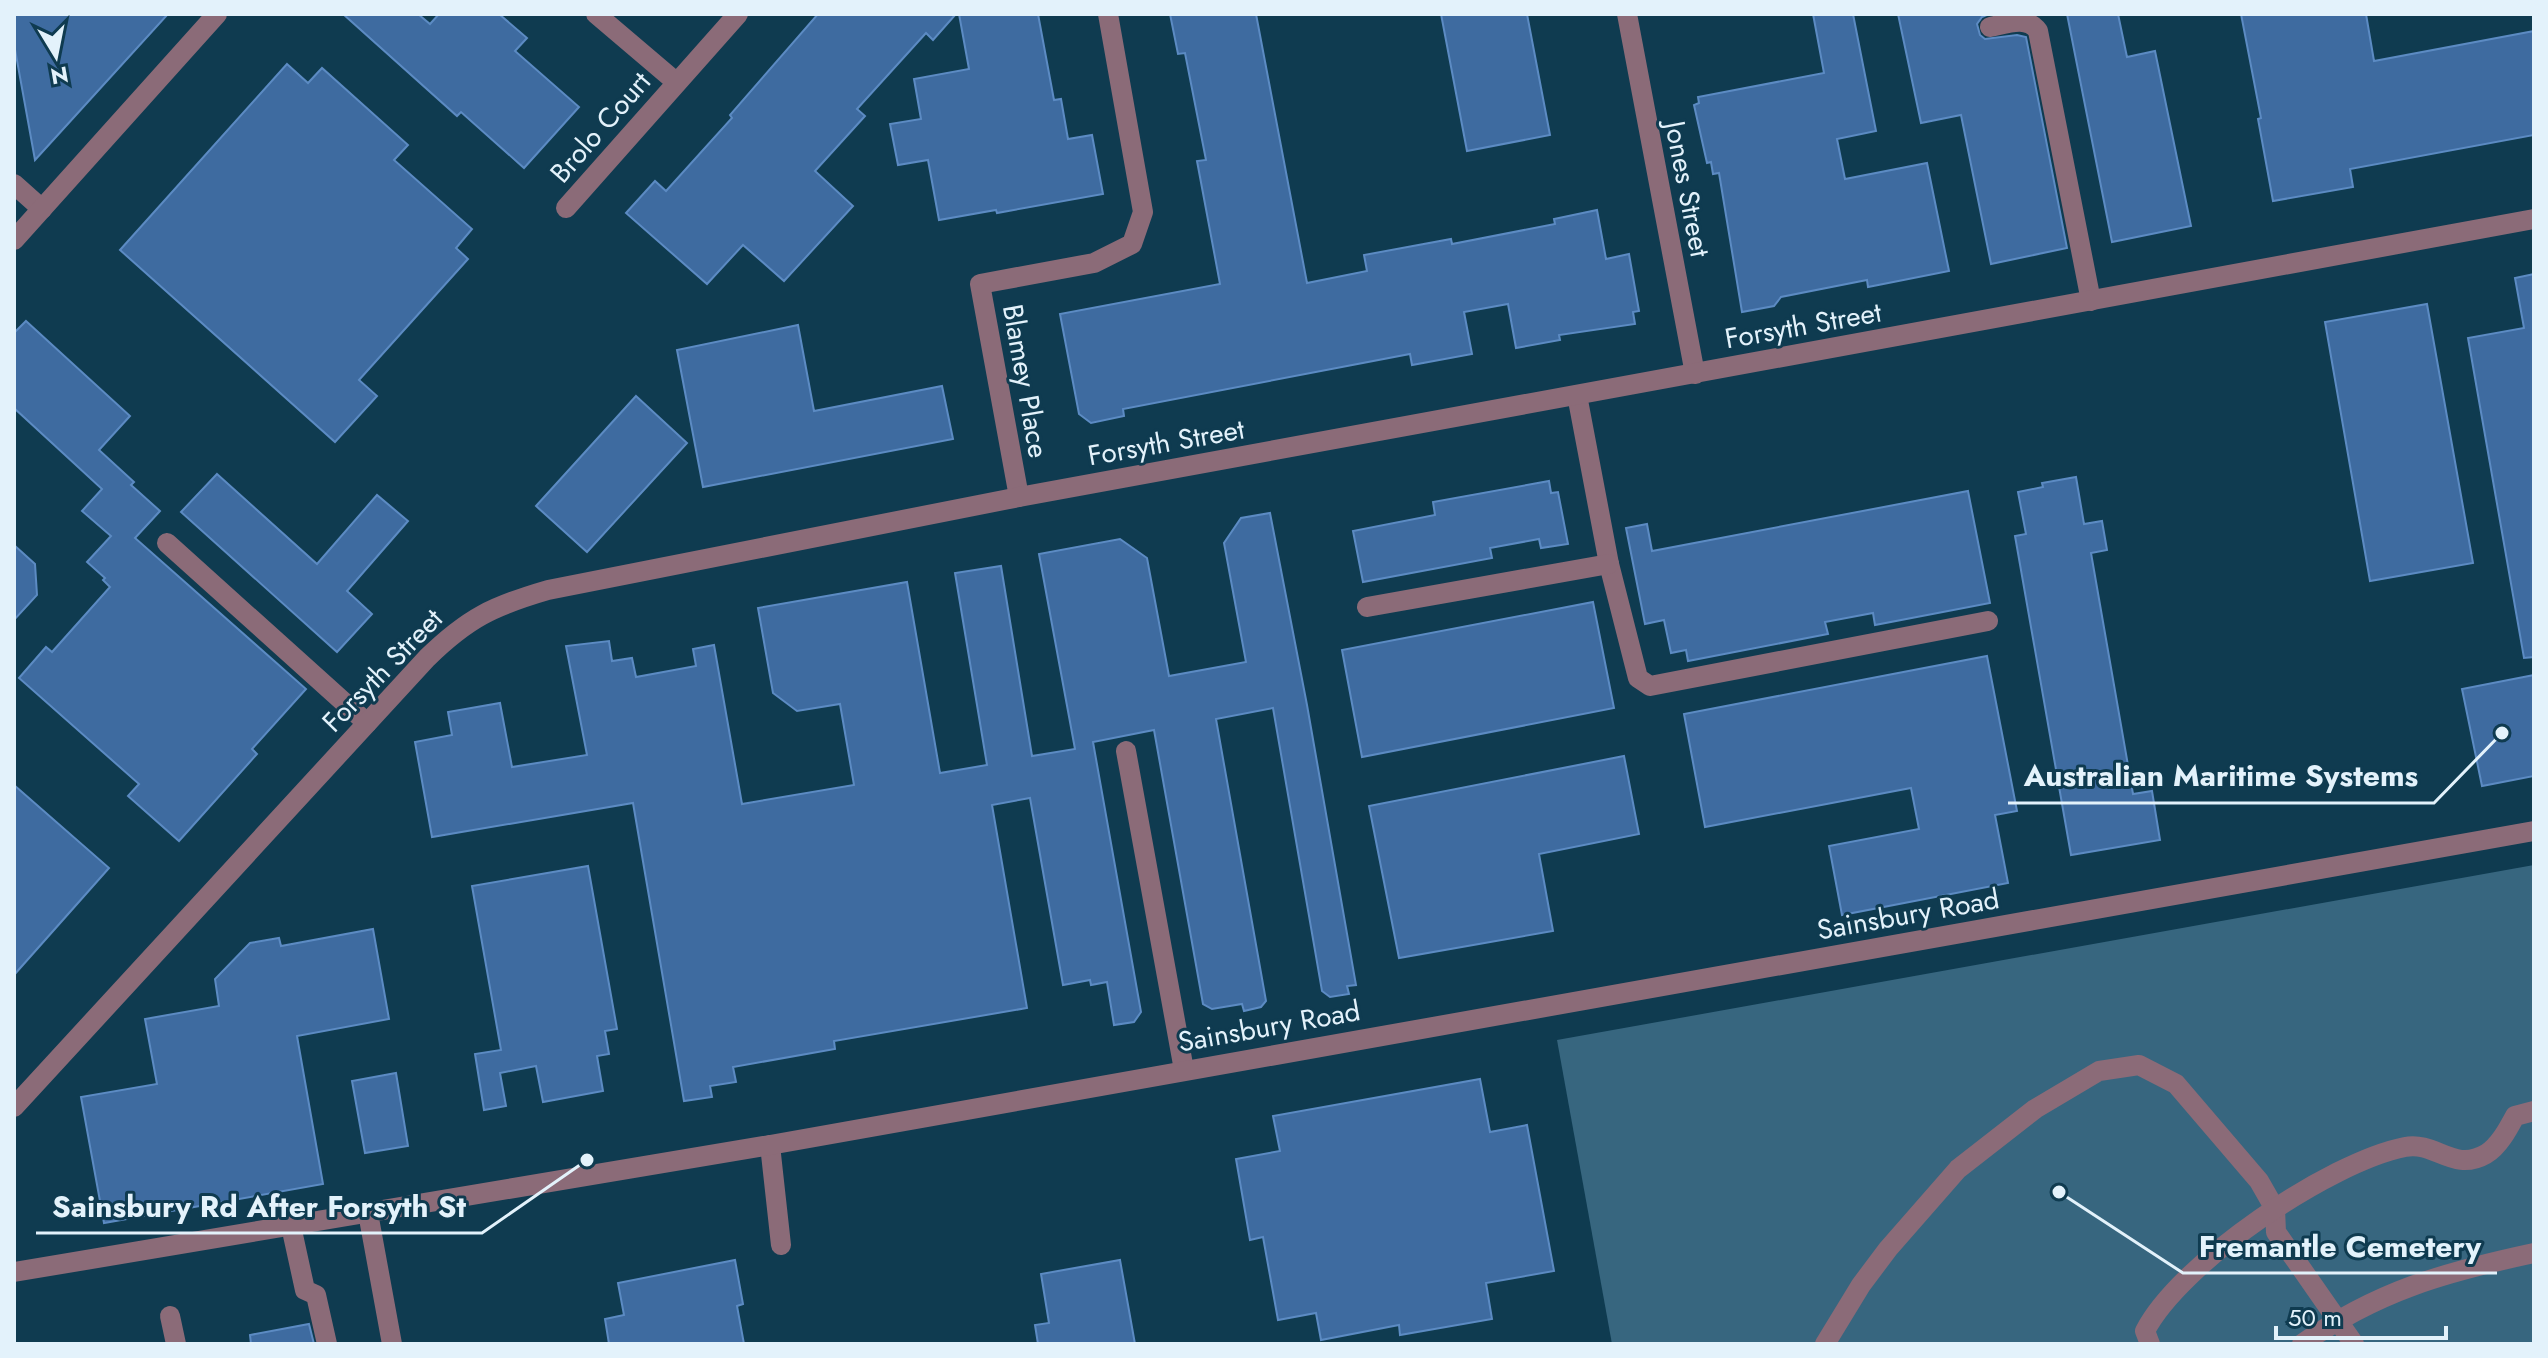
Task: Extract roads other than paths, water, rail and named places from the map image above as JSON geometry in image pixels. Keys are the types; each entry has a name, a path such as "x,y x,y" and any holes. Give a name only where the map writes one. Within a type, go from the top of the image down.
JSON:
{"street":[{"path":"14,240 217,14"},
{"name":"Brolo Court","path":"596,14 676,82"},
{"name":"Brolo Court","path":"566,208 738,14"},
{"name":"Blamey Place","path":"1019,497 980,284 1094,263 1132,244 1143,212 1108,14"},
{"name":"Jones Street","path":"1627,14 1695,374"},
{"path":"1990,27 2025,21 2038,31 2091,301"},
{"path":"14,184 42,209"},
{"name":"Forsyth Street","path":"14,1107 453,633 474,617 502,604 548,590 1019,497 2534,219"},
{"path":"1577,395 1609,564 1638,678 1650,686 1988,621"},
{"path":"167,543 367,723"},
{"path":"1367,607 1609,564"},
{"path":"1126,751 1184,1070"},
{"name":"Sainsbury Road","path":"14,1272 770,1145 2534,831"},
{"path":"1825,1344 1861,1285 1888,1249 1958,1169 2035,1109 2099,1071 2139,1065 2176,1084 2259,1181 2275,1209 2276,1232 2354,1344"},
{"path":"2150,1344 2145,1331 2154,1313 2208,1259 2275,1209 2356,1163 2406,1147 2424,1147 2458,1162 2486,1154 2501,1140 2515,1116 2534,1111"},
{"path":"770,1145 781,1245"},
{"path":"368,1213 392,1344"},
{"path":"291,1226 305,1290 316,1295 327,1344"},
{"path":"2302,1344 2337,1319 2378,1298 2463,1268 2534,1253"},
{"path":"170,1316 176,1344"}],"place":[{"name":"Australian Maritime Systems","path":"2502,733"},
{"name":"Sainsbury Rd After Forsyth St","path":"587,1160"},
{"name":"Fremantle Cemetery","path":"2059,1192"}]}
